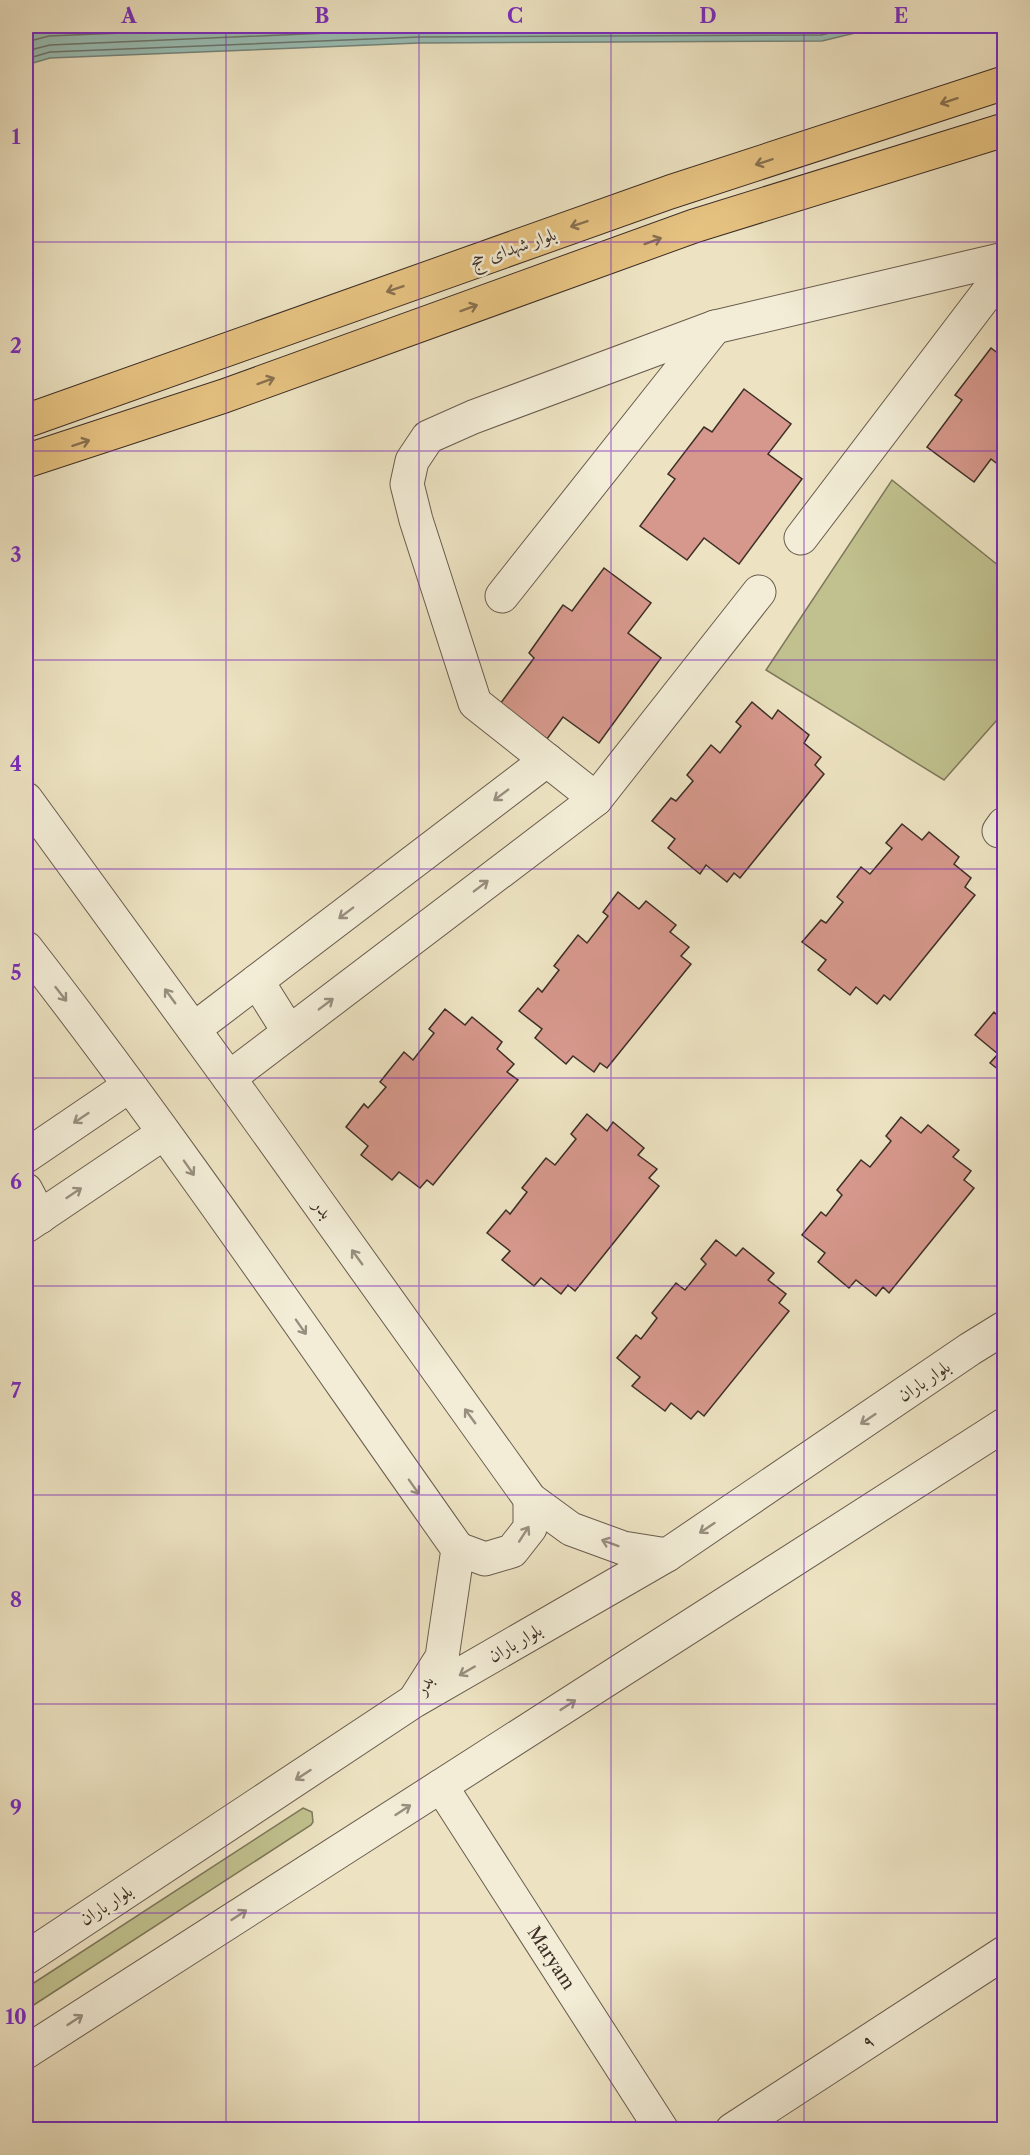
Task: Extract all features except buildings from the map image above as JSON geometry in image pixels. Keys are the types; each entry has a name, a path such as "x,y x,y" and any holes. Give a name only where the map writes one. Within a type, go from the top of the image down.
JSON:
{"main road":[{"name":"بلوار شهدای حج","path":"26,421 670,192 1005,83"},
{"path":"26,461 224,396 694,226 1005,130"}],"street":[{"path":"596,798 475,703 416,520 407,484 412,461 428,437 473,417 715,327 1005,259"},
{"path":"801,538 1005,271"},
{"path":"502,596 715,327"},
{"path":"229,1078 596,798 759,592"},
{"path":"194,1029 547,760"},
{"name":"بدر","path":"26,799 194,1029 530,1499 571,1528 623,1548 667,1556"},
{"path":"26,948 164,1133 458,1549 484,1559 512,1551 530,1528 530,1499"},
{"path":"257,981 289,1032"},
{"path":"26,1156 129,1086"},
{"path":"30,1211 164,1133"},
{"name":"بلوار باران","path":"26,1958 414,1701 667,1556 970,1349 1005,1328"},
{"path":"26,2052 1005,1425"},
{"name":"بدر","path":"414,1701 442,1657 458,1549"},
{"name":"Maryam","path":"441,1786 662,2130"},
{"name":"۹","path":"732,2130 1005,1953"}],"green space":[{"path":"892,480 1004,570 1004,712 944,780 766,670"},
{"path":"303,1808 312,1812 311,1825 26,2010 26,1988"}],"water":[{"path":"26,26 884,26 822,41 419,43 50,58 26,65"}]}
